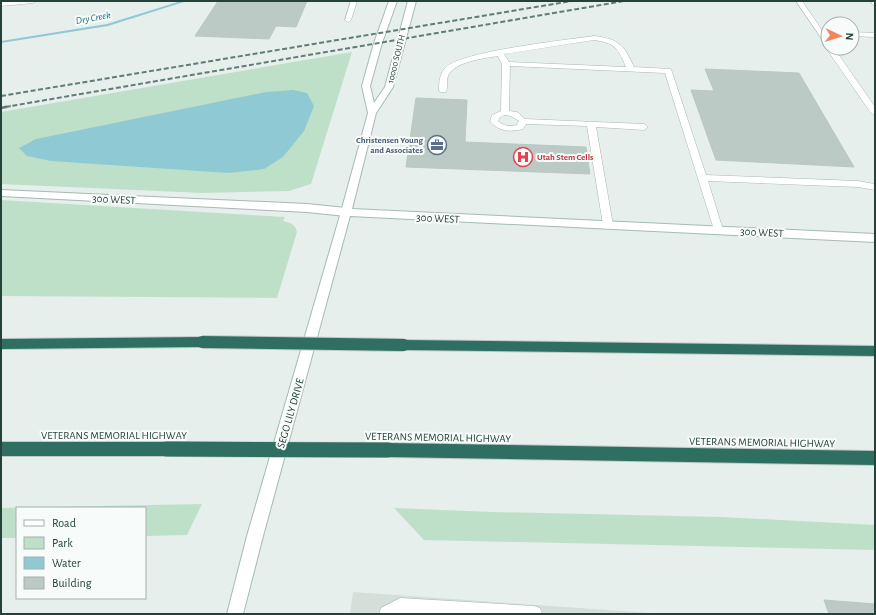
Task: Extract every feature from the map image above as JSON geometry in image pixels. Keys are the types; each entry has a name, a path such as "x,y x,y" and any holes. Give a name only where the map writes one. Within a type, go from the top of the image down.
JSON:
{"highway":[{"path":"1,344 202,342 875,351"},
{"name":"VETERANS MEMORIAL HIGHWAY","path":"1,449 388,450 875,458"}],"main road":[{"name":"10000 SOUTH","path":"372,113 366,86 378,43 393,1"},
{"name":"10000 SOUTH","path":"346,212 372,113 389,87 412,1"},
{"name":"300 WEST","path":"1,193 307,208 391,216 875,238"},
{"name":"SEGO LILY DRIVE","path":"235,614 255,536 346,212"}],"lane":[{"path":"1,4 33,1"},
{"path":"348,20 354,1"},
{"path":"799,1 820,28"},
{"path":"860,34 875,35"},
{"path":"443,90 445,74 457,63 500,53 594,38 609,40 622,47 631,69"},
{"path":"500,53 506,64 505,112"},
{"path":"836,56 875,113"},
{"path":"506,64 668,71 718,230"},
{"path":"523,121 520,127 510,130 499,128 494,122 496,115 505,112 517,114 523,121 644,126"},
{"path":"591,124 608,225"},
{"path":"702,178 858,184 875,187"},
{"path":"387,614 400,606 534,614"}],"shaded area":[{"path":"353,592 665,614 350,614"}],"green space":[{"path":"352,52 311,184 289,191 203,193 1,184 1,112"},
{"path":"1,200 285,217 283,221 292,224 297,232 277,298 1,296"},
{"path":"202,504 187,535 146,536 146,507 51,507"},
{"path":"1,508 16,508 16,538 1,538"},
{"path":"394,508 491,512 722,517 875,525 875,550 424,540"}],"water":[{"path":"293,90 307,93 314,106 304,131 283,157 264,169 229,173 51,161 27,156 19,148 36,139 266,92"}],"building":[{"path":"218,1 307,1 296,27 276,26 269,39 195,36"},
{"path":"705,69 799,73 854,167 716,160 691,90 714,91"},
{"path":"416,98 467,100 465,142 586,147 590,174 406,167"},
{"path":"824,600 875,604 875,614 829,614"}],"waterway":[{"name":"Dry Creek","path":"1,42 108,25 185,1"}],"railway":[{"path":"1,96 572,1"},
{"path":"5,107 624,1"},
{"path":"1,108 11,106"}],"place":[{"name":"Christensen Young and Associates","path":"437,145"},
{"name":"Utah Stem Cells","path":"523,157"}]}
